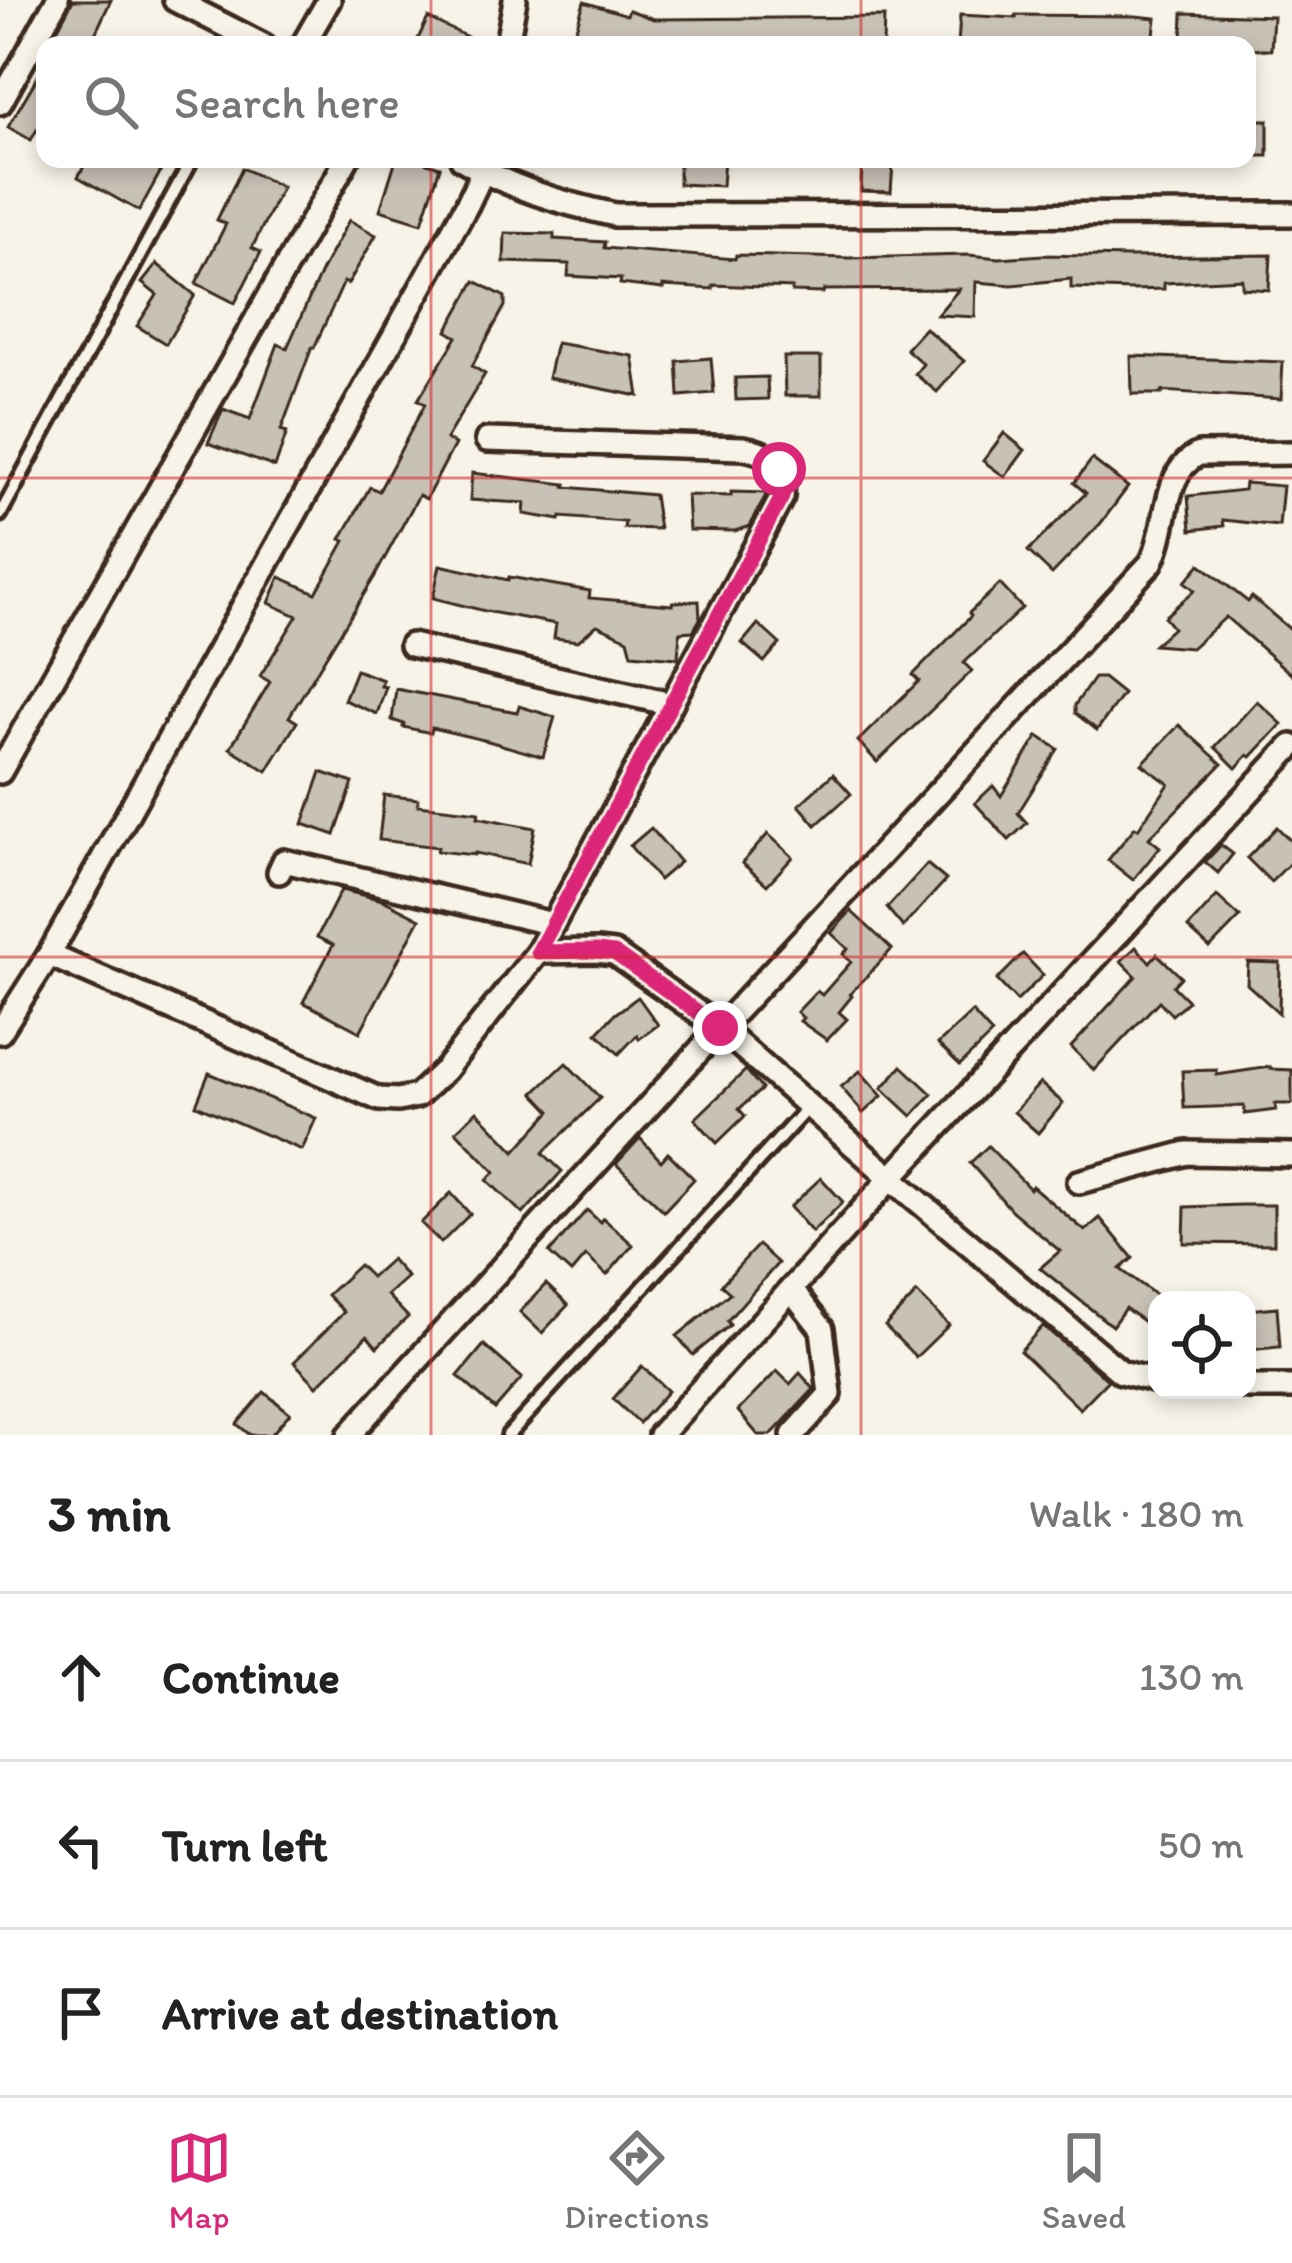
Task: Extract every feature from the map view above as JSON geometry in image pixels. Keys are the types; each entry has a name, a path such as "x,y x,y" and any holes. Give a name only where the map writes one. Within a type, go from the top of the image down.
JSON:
{"street":[{"path":"37,36 57,0"},
{"path":"175,0 243,36"},
{"path":"308,36 329,0"},
{"path":"509,36 515,0"},
{"path":"0,103 36,38"},
{"path":"0,772 342,168"},
{"path":"0,1032 49,955 482,168"},
{"path":"490,168 554,201 615,215 1292,214"},
{"path":"49,955 379,1099 417,1096 445,1070 538,952 782,497 784,482 774,459 759,450 487,440"},
{"path":"349,1435 1151,562 1164,531 1173,482 1186,460 1198,454 1292,453"},
{"path":"411,645 671,704"},
{"path":"661,1435 890,1178 1292,746"},
{"path":"279,872 284,861 553,923"},
{"path":"538,952 614,953 720,1028 1121,1372 1148,1379"},
{"path":"1079,1182 1187,1153 1292,1155"},
{"path":"791,1288 822,1329 830,1394 793,1435"},
{"path":"1256,1388 1292,1387"}],"lane":[{"path":"0,515 187,168"},
{"path":"508,1435 809,1106"}],"building":[{"path":"73,0 111,0 94,36 54,36"},
{"path":"584,2 654,19 884,17 883,36 574,36"},
{"path":"1183,13 1273,16 1271,50 1256,49 1256,36 1182,36"},
{"path":"960,15 1156,18 1154,36 959,36"},
{"path":"428,18 465,36 419,36"},
{"path":"36,79 36,131 31,140 8,127"},
{"path":"1256,120 1268,120 1268,156 1256,156"},
{"path":"83,168 162,169 139,211 78,177"},
{"path":"242,168 282,187 252,248 261,252 235,303 196,283 226,224 217,220"},
{"path":"393,168 440,168 422,223 380,210"},
{"path":"679,168 723,168 722,186 679,184"},
{"path":"862,168 893,168 891,192 861,191"},
{"path":"349,220 376,235 348,284 344,282 312,347 281,430 287,432 275,467 208,443 223,409 250,419 278,344 287,348"},
{"path":"505,233 554,234 554,239 605,242 604,248 735,259 736,255 1271,255 1269,290 1242,288 1242,279 1164,283 1164,289 1132,290 1071,288 1071,279 1012,285 976,282 975,317 937,315 959,289 823,293 713,285 713,289 663,289 620,284 621,279 568,276 569,264 504,262"},
{"path":"157,264 195,295 166,344 137,326 157,295 142,283"},
{"path":"475,281 505,297 505,306 472,366 485,374 446,439 455,444 426,499 419,495 289,717 297,722 267,771 230,748 270,682 260,676 297,616 269,603 280,577 316,593 370,487 379,491 425,404 418,400 457,337 447,331"},
{"path":"925,328 964,361 937,392 915,374 923,364 906,349"},
{"path":"556,343 633,356 639,396 548,378"},
{"path":"1131,356 1283,362 1281,399 1162,391 1132,394"},
{"path":"784,357 821,357 821,396 785,396"},
{"path":"711,358 714,393 679,396 677,361"},
{"path":"767,377 768,399 736,400 735,378"},
{"path":"1004,433 1025,450 1005,477 983,461"},
{"path":"1092,459 1128,487 1052,574 1028,551 1086,493 1074,483"},
{"path":"472,473 654,495 659,529 624,528 625,522 560,520 524,514 525,503 470,500"},
{"path":"1245,483 1283,486 1279,526 1223,520 1224,526 1191,530 1188,496 1244,490"},
{"path":"731,492 767,493 750,526 735,531 689,530 687,495 731,496"},
{"path":"1200,564 1248,602 1252,597 1292,631 1292,675 1226,617 1191,648 1154,645 1173,628 1164,617 1195,590 1185,582"},
{"path":"440,565 590,591 589,598 673,605 699,601 700,619 693,631 680,632 678,658 632,654 628,639 597,625 578,641 554,638 556,624 433,598"},
{"path":"1000,584 1022,608 964,663 972,671 877,762 858,741 919,681 913,675"},
{"path":"758,624 780,644 764,662 742,643"},
{"path":"356,670 383,680 381,686 386,687 377,714 344,700"},
{"path":"1094,678 1103,678 1123,694 1097,730 1075,713 1075,705"},
{"path":"396,689 517,712 519,706 555,717 543,757 432,728 431,733 403,727 392,720"},
{"path":"1257,701 1282,724 1236,768 1215,747"},
{"path":"1179,725 1222,764 1149,838 1160,847 1133,880 1108,860 1138,829 1169,784 1142,764"},
{"path":"1038,736 1058,749 1018,813 1027,823 1009,840 975,803 993,786 1001,796"},
{"path":"321,772 353,783 335,835 303,824"},
{"path":"833,774 851,794 816,825 799,805"},
{"path":"384,795 418,799 418,805 479,812 478,817 535,828 528,864 379,840"},
{"path":"1277,827 1292,842 1292,861 1271,882 1247,858"},
{"path":"651,828 680,862 659,880 630,846"},
{"path":"768,834 793,857 767,885 742,863"},
{"path":"1221,845 1233,854 1218,873 1205,862"},
{"path":"927,864 946,880 903,927 887,908"},
{"path":"341,890 383,900 420,919 360,1032 303,1002 333,945 317,937"},
{"path":"1217,896 1240,917 1210,948 1188,928"},
{"path":"851,911 892,949 850,994 839,1012 847,1019 827,1040 800,1021 803,1018 797,1012 817,991 822,995 851,962 843,954 848,949 831,933"},
{"path":"1136,947 1150,962 1157,954 1181,977 1173,986 1188,1001 1172,1015 1159,1001 1094,1070 1071,1047 1136,976 1121,961"},
{"path":"1023,954 1043,975 1017,1001 997,980"},
{"path":"1248,962 1280,963 1279,1013 1247,984"},
{"path":"638,997 658,1025 639,1039 637,1035 619,1054 597,1033"},
{"path":"972,1012 992,1034 960,1065 938,1044"},
{"path":"566,1063 600,1098 543,1153 562,1171 523,1214 487,1180 495,1172 456,1131 477,1111 515,1151 551,1111 534,1093"},
{"path":"902,1066 932,1094 912,1116 882,1088"},
{"path":"1270,1067 1292,1070 1292,1104 1245,1114 1244,1106 1184,1108 1182,1071 1217,1070 1217,1075"},
{"path":"746,1070 762,1089 739,1109 745,1116 717,1143 695,1119"},
{"path":"860,1071 882,1096 863,1113 841,1087"},
{"path":"209,1073 316,1118 302,1150 196,1105"},
{"path":"1040,1083 1063,1103 1038,1133 1014,1112"},
{"path":"640,1138 661,1161 668,1153 694,1179 664,1211 616,1164"},
{"path":"988,1146 1030,1189 1032,1186 1085,1231 1100,1218 1133,1258 1120,1269 1150,1291 1148,1325 1125,1308 1112,1326 1040,1268 1060,1251 1012,1211 970,1163"},
{"path":"821,1178 843,1202 812,1232 790,1207"},
{"path":"451,1193 470,1214 441,1243 421,1223"},
{"path":"1274,1205 1274,1244 1184,1243 1185,1207"},
{"path":"587,1210 633,1245 607,1275 586,1256 571,1273 549,1253"},
{"path":"758,1245 778,1263 727,1321 730,1325 693,1355 677,1336 730,1293 721,1285"},
{"path":"391,1259 407,1277 387,1295 408,1317 377,1347 367,1336 317,1386 294,1362 344,1312 327,1295 359,1265 371,1277"},
{"path":"546,1284 568,1305 542,1333 520,1312"},
{"path":"917,1293 949,1325 916,1357 885,1326"},
{"path":"1277,1307 1280,1347 1256,1349 1256,1309"},
{"path":"1043,1326 1108,1380 1080,1409 1020,1351"},
{"path":"484,1345 522,1378 495,1409 458,1376"},
{"path":"642,1366 668,1391 639,1423 613,1399"},
{"path":"777,1371 790,1384 800,1373 814,1389 771,1435 758,1435 738,1411"},
{"path":"264,1392 290,1413 271,1435 250,1435 237,1424"}],"route":[{"path":"720,1028 614,953 538,952 782,497 779,469"}]}
